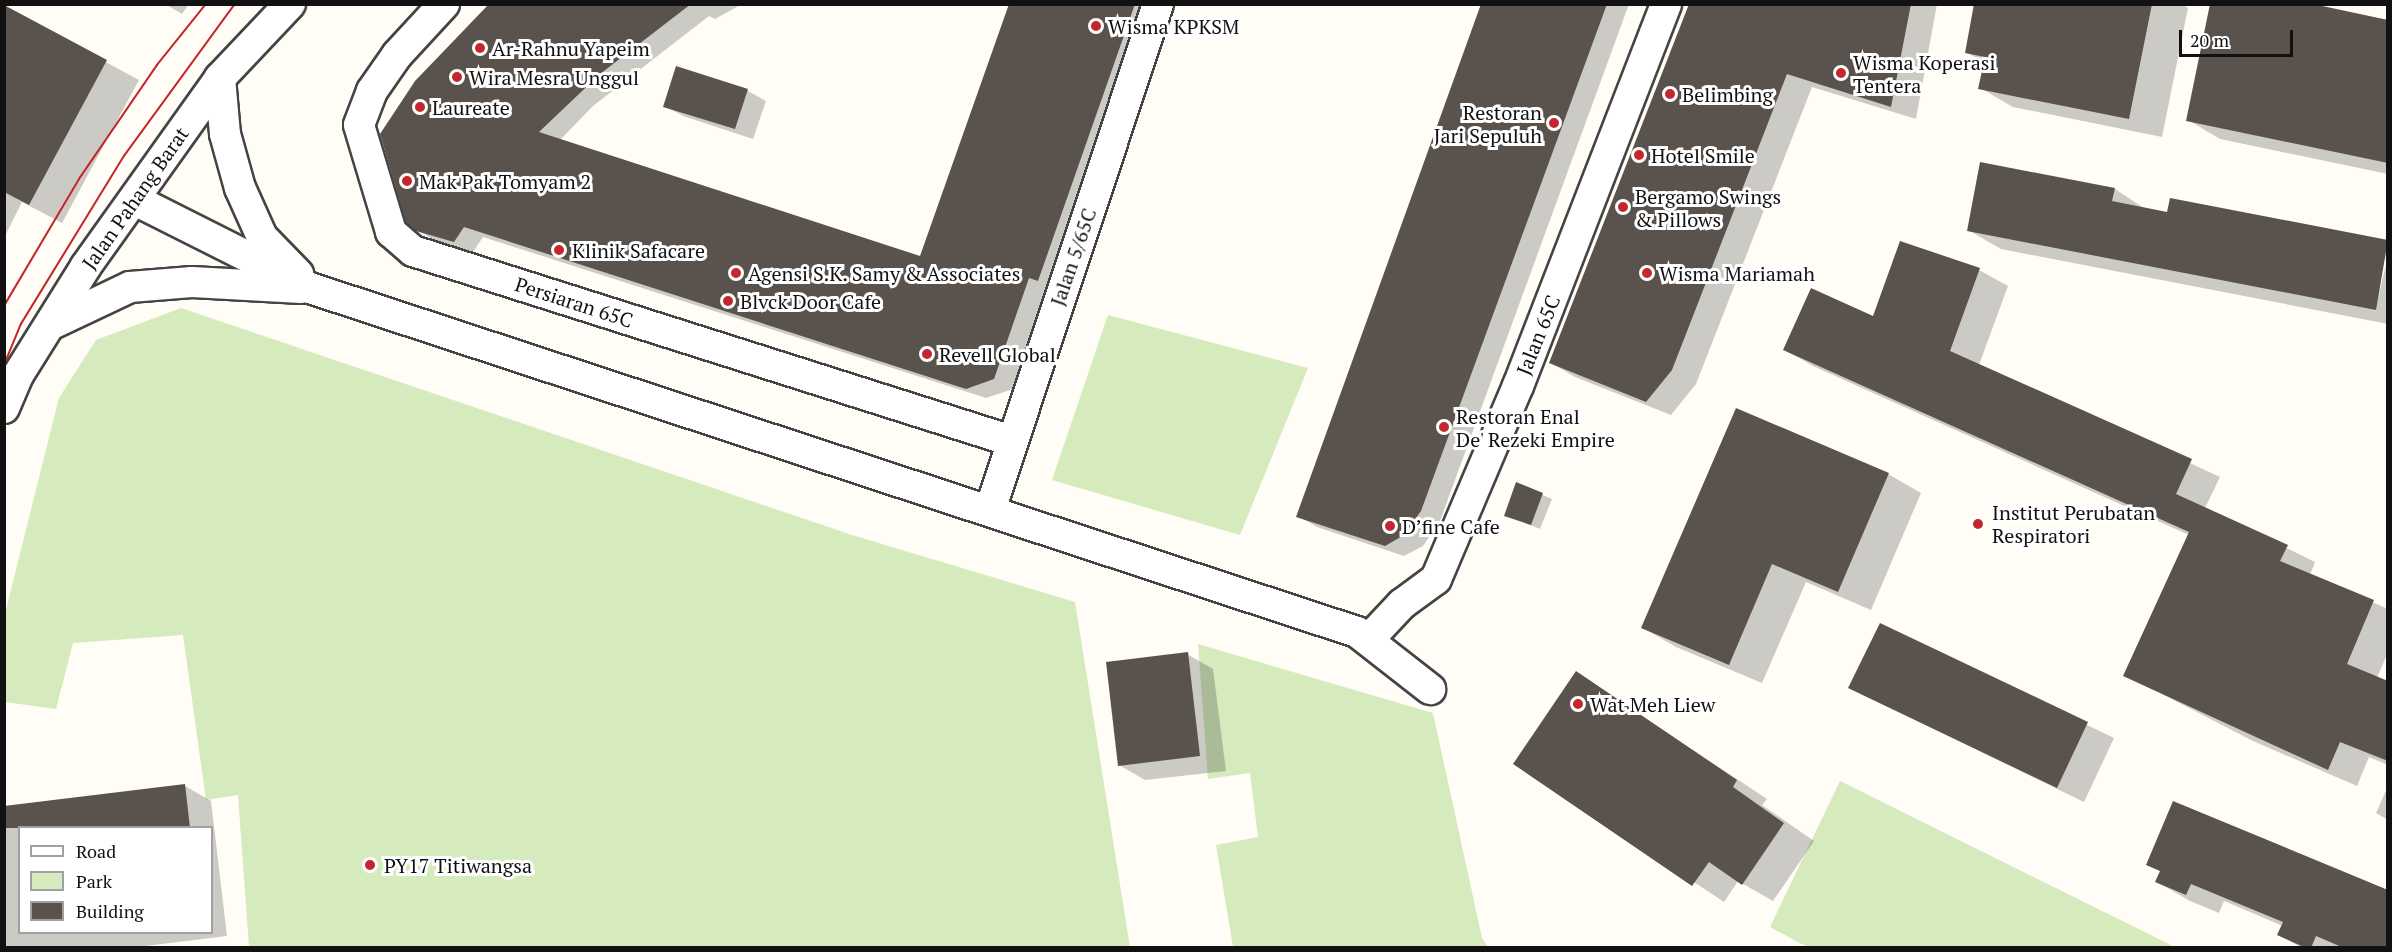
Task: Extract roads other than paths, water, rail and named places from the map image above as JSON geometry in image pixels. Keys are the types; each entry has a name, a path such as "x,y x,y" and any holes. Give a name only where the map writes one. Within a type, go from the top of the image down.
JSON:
{"street":[{"name":"Jalan Pahang Barat","path":"4,408 18,375 86,266 220,78 290,4"},
{"name":"Persiaran 65C","path":"444,4 397,55 372,91 359,125 392,232 413,251 1012,441"},
{"name":"Jalan 5/65C","path":"990,510 1158,4"},
{"name":"Jalan 65C","path":"1369,639 1402,604 1436,579 1518,386 1666,4"},
{"path":"220,78 225,134 250,212 262,237 310,288"},
{"path":"135,200 310,288 990,510 1369,639 1430,689"},
{"path":"50,325 130,287 192,282 310,288"}],"tram line":[{"path":"4,306 79,179 157,65 206,4"},
{"path":"4,365 21,324 124,156 235,4"}],"place":[{"name":"Wisma KPKSM","path":"1096,26"},
{"name":"Ar-Rahnu Yapeim","path":"480,48"},
{"name":"Wisma Koperasi Tentera","path":"1841,73"},
{"name":"Wira Mesra Unggul","path":"457,77"},
{"name":"Belimbing","path":"1670,94"},
{"name":"Laureate","path":"420,107"},
{"name":"Restoran Jari Sepuluh","path":"1554,123"},
{"name":"Hotel Smile","path":"1639,155"},
{"name":"Mak Pak Tomyam 2","path":"407,181"},
{"name":"Bergamo Swings & Pillows","path":"1623,207"},
{"name":"Klinik Safacare","path":"559,250"},
{"name":"Agensi S.K. Samy & Associates","path":"736,273"},
{"name":"Wisma Mariamah","path":"1647,273"},
{"name":"Blvck Door Cafe","path":"728,301"},
{"name":"Revell Global","path":"927,354"},
{"name":"Restoran Enal De' Rezeki Empire","path":"1444,427"},
{"name":"Institut Perubatan Respiratori","path":"1978,524"},
{"name":"D’fine Cafe","path":"1390,526"},
{"name":"Wat Meh Liew","path":"1578,704"},
{"name":"PY17 Titiwangsa","path":"370,865"}]}
